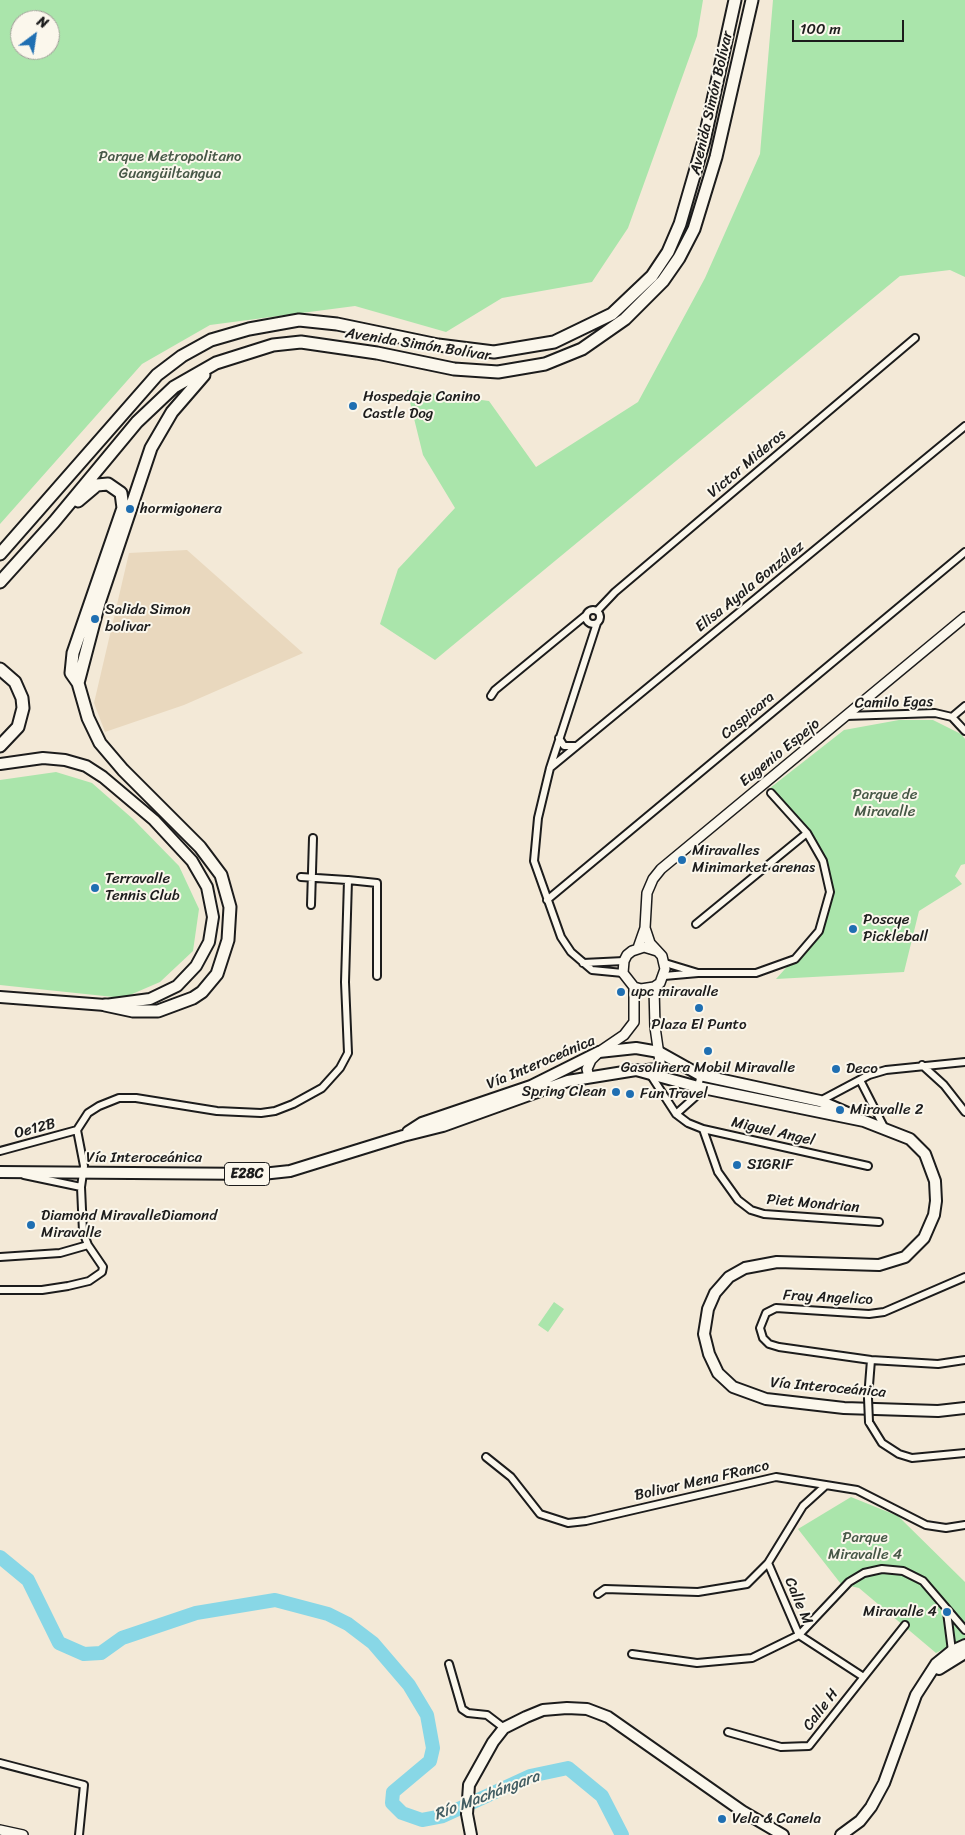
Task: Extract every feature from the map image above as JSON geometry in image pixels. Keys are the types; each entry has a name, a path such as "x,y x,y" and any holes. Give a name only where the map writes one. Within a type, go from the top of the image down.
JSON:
{"highway":[{"name":"Avenida Simón Bolívar","path":"0,554 157,375 182,356 211,340 249,329 299,320 337,324 438,346 494,352 554,342 612,314 652,276 668,252 680,224 704,140 735,0"},
{"name":"Avenida Simón Bolívar","path":"0,582 54,522 137,422 174,387 216,363 272,345 301,342 377,353 454,369 498,372 546,364 582,349 625,319 644,302 679,258 694,230 716,157 752,0"},
{"path":"78,683 99,603 151,448 172,412 216,363"},
{"path":"54,522 97,485 108,484 121,493 123,508 72,653 71,673 78,683 88,718 100,743 123,770 158,803 213,862 227,891 230,907 230,922 224,956 217,974 202,992 181,1004 158,1011 133,1011 105,1005"},
{"path":"0,669 15,682 22,698 23,708 18,728 0,746"}],"main road":[{"path":"0,764 43,758 65,760 86,766 125,793 154,820 192,861 207,887 212,904 212,929 204,954 187,977 177,986 150,999 105,1005 0,997"},
{"name":"Vía Interoceánica","path":"403,1136 422,1123 531,1086 598,1052 636,1048 660,1052 700,1075 820,1101 864,1121"},
{"name":"Vía Interoceánica","path":"0,1172 272,1173 290,1171 403,1136 443,1126 568,1081 636,1070 698,1087 864,1121 884,1127 910,1139 919,1146 932,1172 936,1201 934,1215 924,1238 905,1257 879,1265 777,1262 745,1268 729,1277 715,1293 708,1309 704,1334 709,1354 718,1374 733,1387 766,1399 844,1408 938,1411 965,1408"},
{"path":"841,1835 860,1821 871,1807 884,1783 913,1702 928,1676 936,1664 952,1651 965,1645"},
{"path":"928,1676 965,1653"},
{"path":"470,1835 467,1798 469,1785 481,1761 504,1728 543,1710 587,1709 608,1717 742,1812 783,1835"}],"street":[{"name":"Victor Mideros","path":"491,696 495,690 589,611 597,611 614,592 915,338"},
{"name":"Elisa Ayala González","path":"550,768 965,426"},
{"name":"Caspicara","path":"547,900 965,552"},
{"path":"597,611 600,616 598,623 550,768 538,818 534,860 561,937 571,952 592,970 623,973"},
{"path":"585,616 589,623 598,623"},
{"name":"Eugenio Espejo","path":"638,948 645,928 647,894 653,879 661,869 965,617"},
{"path":"952,717 965,706"},
{"name":"Camilo Egas","path":"846,716 935,714 952,717 965,731"},
{"path":"559,738 564,746 575,746"},
{"path":"664,976 698,973 756,973 795,959 819,931 830,892 823,861 807,833 771,793"},
{"path":"696,924 807,833"},
{"path":"311,905 313,838"},
{"path":"301,877 377,883 377,976"},
{"path":"0,1290 42,1290 68,1286 93,1278 102,1272 104,1267 88,1244 83,1232 81,1187 84,1173 77,1130 88,1113 98,1106 118,1098 136,1098 217,1111 261,1113 275,1111 293,1104 322,1088 340,1068 349,1050 345,982 347,880"},
{"path":"645,928 665,963 664,976 654,987 641,989 634,987 623,973 624,960 632,951 638,948 644,947 657,951"},
{"path":"583,963 624,960"},
{"path":"665,963 698,973"},
{"path":"589,1077 587,1068 598,1052 624,1035 634,1022 634,987"},
{"path":"636,1070 656,1068 660,1062 655,1027 654,987"},
{"path":"799,1108 820,1101 860,1080 886,1070 965,1062"},
{"path":"922,1065 944,1085 965,1112"},
{"name":"Miguel Angel","path":"650,1074 676,1114 688,1123 703,1129 868,1166"},
{"path":"676,1114 695,1096 700,1075"},
{"path":"860,1080 884,1127"},
{"name":"Piet Mondrian","path":"703,1129 718,1172 738,1200 751,1210 764,1214 879,1222"},
{"name":"Oe12B","path":"0,1151 77,1130"},
{"path":"14,1172 38,1179 81,1187"},
{"path":"0,1257 60,1253 88,1244"},
{"name":"Fray Angelico","path":"965,1277 884,1312 869,1314 785,1307 776,1308 766,1313 760,1328 763,1338 769,1344 871,1360 938,1364 965,1360"},
{"path":"871,1360 868,1398 869,1422 882,1443 899,1454 912,1458 965,1453"},
{"name":"Bolivar Mena FRanco","path":"486,1457 511,1477 540,1514 568,1522 586,1522 768,1478 783,1477 825,1486 857,1490 926,1525 946,1528 965,1525"},
{"path":"598,1594 605,1589 698,1592 747,1584 768,1563 803,1506 825,1486"},
{"name":"Calle M","path":"768,1563 799,1635 862,1676"},
{"path":"632,1654 697,1663 752,1658 799,1635 849,1582 864,1573 882,1569 903,1571 922,1580 937,1595 947,1612 965,1630"},
{"path":"947,1612 952,1651"},
{"name":"Calle H","path":"728,1732 781,1748 809,1746 862,1676 906,1625"},
{"path":"449,1664 462,1709 468,1713 487,1715 504,1728"},
{"path":"0,1763 84,1785 79,1835"},
{"path":"0,1830 22,1835"}],"shaded area":[{"path":"187,550 303,653 184,705 105,732 94,703 129,553"}],"green space":[{"name":"Parque Metropolitano Guangüiltangua","path":"0,0 703,0 697,36 628,228 592,282 502,298 446,332 355,306 210,325 142,364 0,524"},
{"path":"773,0 965,0 965,277 950,270 900,276 435,660 380,624 398,569 455,508 423,455 407,390 489,401 536,467 638,402 705,278 760,154"},
{"name":"Parque de Miravalle","path":"899,720 933,720 961,734 965,739 965,864 961,865 955,876 962,884 919,911 904,972 776,979 818,932 829,895 824,863 809,831 770,788 844,730"},
{"name":"Terravalle Tennis Club","path":"56,772 92,783 133,819 179,866 199,909 193,951 160,982 123,998 0,985 0,780"},
{"path":"554,1302 564,1309 548,1332 538,1325"},
{"name":"Parque Miravalle 4","path":"851,1497 898,1516 965,1582 965,1638 936,1653 859,1588 841,1584 798,1529"}],"waterway":[{"name":"Río Machángara","path":"0,1557 28,1580 59,1643 84,1654 101,1653 122,1638 196,1613 275,1600 328,1614 348,1624 373,1643 409,1685 427,1715 433,1748 430,1761 393,1792 392,1803 402,1813 422,1820 443,1816 530,1776 568,1768 602,1796 622,1835"}],"place":[{"name":"Hospedaje Canino Castle Dog","path":"353,406"},
{"name":"hormigonera","path":"130,509"},
{"name":"Salida Simon bolivar","path":"95,619"},
{"name":"Miravalles Minimarket arenas","path":"682,860"},
{"name":"Terravalle Tennis Club","path":"95,888"},
{"name":"Poscye Pickleball","path":"853,929"},
{"name":"upc miravalle","path":"621,992"},
{"name":"Plaza El Punto","path":"699,1008"},
{"name":"Gasolinera Mobil Miravalle","path":"708,1051"},
{"name":"Deco","path":"836,1069"},
{"name":"Spring Clean","path":"616,1092"},
{"name":"Fun Travel","path":"630,1094"},
{"name":"Miravalle 2","path":"840,1110"},
{"name":"SIGRIF","path":"737,1165"},
{"name":"Diamond MiravalleDiamond Miravalle","path":"31,1225"},
{"name":"Miravalle 4","path":"947,1612"},
{"name":"Vela & Canela","path":"722,1819"}]}
